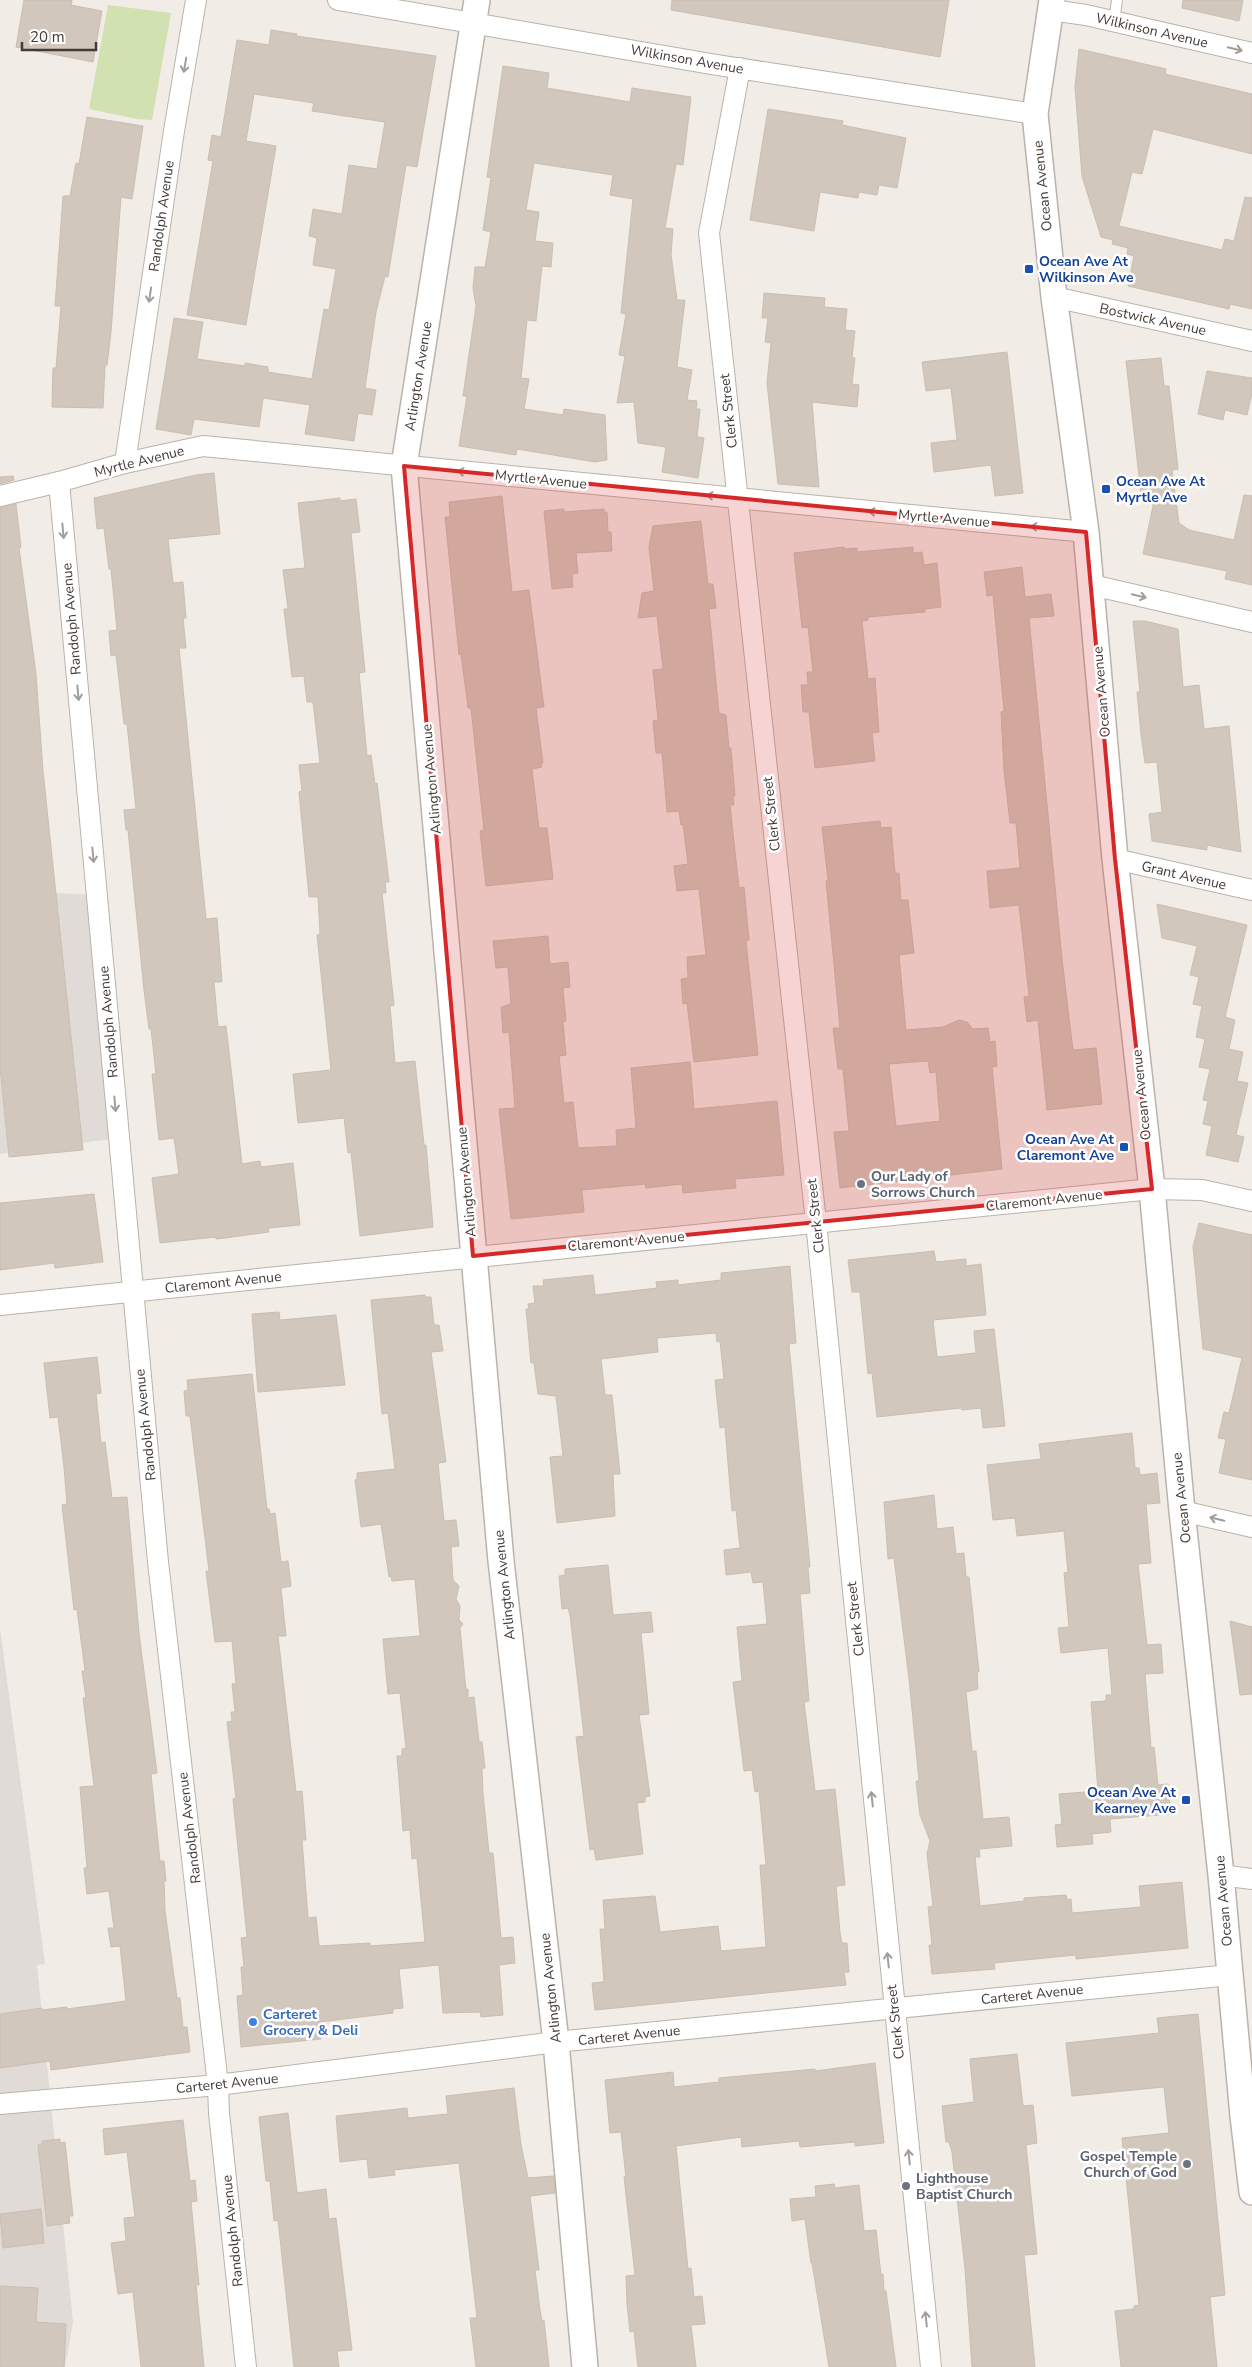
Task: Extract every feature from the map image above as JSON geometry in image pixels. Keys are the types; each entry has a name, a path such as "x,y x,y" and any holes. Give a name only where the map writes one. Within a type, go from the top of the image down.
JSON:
{"street":[{"name":"Randolph Avenue","path":"125,463 174,131 196,0"},
{"name":"Wilkinson Avenue","path":"338,0 476,11 740,68 1035,114"},
{"name":"Wilkinson Avenue","path":"1051,5 1114,22 1252,53"},
{"name":"Ocean Avenue","path":"1051,5 1035,114 1054,298 1092,585 1116,859 1152,1189 1182,1511 1221,1874 1252,2192"},
{"name":"Arlington Avenue","path":"476,11 404,466 501,1562 556,2042 585,2367"},
{"name":"Clerk Street","path":"740,68 709,233 816,1222 893,2008 931,2367"},
{"name":"Bostwick Avenue","path":"1054,298 1252,341"},
{"name":"Myrtle Avenue","path":"0,496 59,482 125,463 203,446 1086,532"},
{"name":"Randolph Avenue","path":"59,482 158,1562 218,2085 246,2367"},
{"path":"1092,585 1252,622"},
{"name":"Grant Avenue","path":"1116,859 1252,890"},
{"name":"Claremont Avenue","path":"0,1305 1152,1189 1202,1190 1252,1201"},
{"path":"1182,1511 1252,1527"},
{"path":"1221,1874 1252,1879"},
{"name":"Carteret Avenue","path":"0,2104 218,2085 556,2042 1230,1975"}],"lane":[{"path":"1114,22 1117,0"}],"highlighted area":[{"path":"404,466 1086,532 1115,859 1152,1189 473,1256"}],"shaded area":[{"path":"0,890 94,895 118,1138 0,1154"},
{"path":"0,1628 45,1964 37,1965 73,2322 65,2367 0,2367"}],"green space":[{"path":"108,5 171,13 152,120 137,119 89,109"}],"building":[{"path":"24,0 72,0 71,5 102,11 93,62 16,47"},
{"path":"672,0 949,0 940,57 671,10"},
{"path":"1183,0 1243,0 1239,21 1182,8"},
{"path":"271,30 297,34 296,36 436,56 417,167 406,165 388,277 385,276 376,312 365,388 376,390 372,415 358,413 354,441 305,434 310,405 263,398 259,427 194,419 191,435 156,429 174,318 203,322 197,359 245,366 245,363 268,367 268,372 312,379 324,309 329,310 336,269 313,265 317,238 309,236 313,209 342,214 349,165 377,169 385,122 312,111 314,103 254,94 246,141 276,146 246,325 187,315 213,161 208,160 212,135 221,137 237,40 269,45"},
{"path":"1079,49 1166,69 1165,74 1252,94 1252,154 1153,129 1142,174 1132,172 1119,226 1222,250 1225,239 1234,241 1245,197 1252,198 1252,309 1230,304 1229,309 1128,286 1134,256 1127,254 1128,248 1112,244 1113,240 1101,237 1082,176 1075,87"},
{"path":"503,66 549,73 547,88 630,102 632,88 691,97 683,165 676,164 665,228 673,229 671,254 677,300 685,300 677,367 692,370 687,400 697,401 696,409 700,409 697,437 704,438 698,478 662,472 666,447 638,443 634,402 617,403 625,356 619,355 626,314 621,313 633,199 610,195 613,175 534,163 526,210 539,212 535,241 553,243 551,267 542,266 536,321 527,320 521,378 529,379 524,409 563,415 564,409 605,415 607,460 595,462 517,449 516,455 459,446 467,396 463,396 476,306 473,288 475,267 485,267 491,232 483,230 491,178 487,177"},
{"path":"768,109 843,121 842,125 906,138 897,188 879,185 877,195 859,192 858,198 820,192 814,231 750,220"},
{"path":"87,117 143,126 132,199 121,197 111,332 107,365 105,365 103,408 52,407 53,368 56,368 61,306 55,306 63,196 70,196 76,163 79,164"},
{"path":"764,293 825,298 824,307 847,309 845,330 855,331 852,357 855,358 852,384 859,385 857,407 812,402 819,487 778,484 767,383 771,343 765,342 768,318 762,318"},
{"path":"1007,352 1023,493 995,496 991,465 934,472 931,443 957,440 951,388 926,391 922,362"},
{"path":"1161,358 1164,386 1169,386 1178,469 1172,470 1179,523 1189,530 1234,540 1244,495 1252,496 1252,585 1225,579 1227,571 1143,554 1154,501 1142,503 1126,361"},
{"path":"1207,371 1252,378 1252,393 1247,415 1225,410 1223,420 1198,414"},
{"path":"214,473 220,534 168,539 173,583 183,582 186,618 183,618 186,648 179,648 206,919 217,918 222,982 214,982 218,1027 226,1026 242,1164 260,1161 261,1167 293,1163 300,1225 268,1228 269,1232 225,1238 216,1239 216,1237 160,1243 152,1178 179,1174 174,1138 159,1140 152,1074 156,1074 144,990 128,830 126,830 124,810 136,809 127,724 124,724 116,655 111,656 109,631 117,630 111,569 109,569 104,528 97,529 94,498 196,475"},
{"path":"13,476 14,480 0,484 0,477"},
{"path":"502,496 512,592 529,590 544,707 536,708 543,763 541,764 542,767 532,769 539,828 547,828 553,879 486,886 480,831 484,830 471,708 468,708 461,654 459,655 445,517 450,517 449,502"},
{"path":"340,498 340,501 356,499 360,532 351,533 365,672 359,673 367,756 371,755 375,784 377,783 389,882 385,882 386,893 382,893 394,1005 390,1006 395,1063 415,1061 424,1145 426,1145 433,1227 360,1236 351,1152 348,1153 344,1118 298,1123 293,1074 331,1070 317,935 320,934 318,897 309,897 299,792 302,791 299,765 320,763 313,702 307,702 304,676 292,677 284,609 288,609 283,570 305,568 298,503"},
{"path":"16,504 21,547 19,548 36,674 43,771 83,1150 9,1157 0,1066 0,508"},
{"path":"564,509 564,512 604,509 604,512 607,512 608,532 611,532 612,551 576,553 578,573 572,574 573,587 552,589 544,511"},
{"path":"701,521 708,584 713,584 716,608 709,609 719,713 726,715 729,748 731,748 735,796 733,796 734,805 730,805 739,888 744,887 749,940 746,941 758,1055 694,1062 687,1003 683,1004 681,979 688,978 687,957 706,955 699,889 677,891 674,866 688,864 683,824 681,825 679,811 667,812 662,753 656,753 653,721 658,720 653,670 663,669 657,616 638,618 642,593 654,591 649,547 653,526"},
{"path":"844,547 845,549 857,548 857,552 913,547 913,553 922,552 924,565 937,563 941,607 925,609 925,612 868,617 868,620 862,621 868,679 875,678 879,732 872,733 875,761 815,768 809,712 803,712 801,685 808,685 807,672 813,672 808,627 802,628 794,553"},
{"path":"1022,567 1025,597 1051,594 1054,616 1029,618 1062,959 1073,1050 1096,1048 1102,1104 1047,1110 1038,1020 1027,1022 1024,997 1029,996 1019,905 990,908 987,871 1020,868 1016,823 1010,823 1004,770 1001,712 1004,711 993,595 987,596 984,572"},
{"path":"1133,621 1145,621 1178,629 1183,687 1199,685 1204,729 1229,726 1241,852 1207,845 1207,850 1152,841 1149,814 1162,812 1157,762 1145,763 1137,692 1140,692"},
{"path":"880,821 881,828 891,827 895,873 899,873 901,900 908,900 914,953 899,955 906,1030 943,1027 959,1020 967,1022 973,1029 988,1028 990,1042 995,1041 997,1066 992,1067 1002,1169 840,1188 834,1132 849,1131 843,1069 838,1069 833,1028 840,1028 822,827","holes":["928,1061 930,1073 936,1072 940,1121 896,1126 889,1064"]},
{"path":"1157,904 1247,925 1225,1017 1235,1020 1229,1049 1243,1052 1237,1081 1248,1083 1236,1135 1244,1137 1238,1162 1206,1155 1212,1126 1203,1124 1208,1101 1203,1100 1210,1069 1199,1067 1205,1039 1196,1037 1202,1006 1193,1004 1199,977 1190,975 1197,946 1162,938"},
{"path":"548,936 550,964 568,962 570,987 563,988 566,1021 563,1022 566,1055 559,1056 564,1103 573,1102 578,1148 617,1146 616,1130 636,1128 631,1068 690,1062 694,1109 777,1101 784,1175 735,1179 736,1188 683,1193 682,1184 646,1188 645,1184 582,1190 584,1212 511,1219 499,1109 515,1108 509,1032 503,1033 501,1007 511,1004 508,967 496,968 493,941"},
{"path":"94,1194 103,1262 55,1268 54,1263 0,1270 0,1203"},
{"path":"1199,1223 1252,1235 1252,1480 1219,1473 1226,1439 1218,1438 1224,1412 1229,1413 1242,1358 1203,1349 1193,1247"},
{"path":"934,1251 936,1262 966,1259 966,1266 981,1264 986,1315 933,1320 937,1357 976,1353 974,1331 994,1329 1005,1426 983,1428 981,1408 962,1410 961,1408 877,1417 872,1373 868,1374 860,1292 852,1292 848,1260"},
{"path":"790,1266 796,1343 789,1344 810,1567 808,1567 810,1593 800,1594 809,1701 804,1702 815,1791 835,1789 845,1885 836,1886 840,1933 842,1943 847,1943 849,1972 844,1972 846,1985 595,2010 592,1983 604,1982 600,1929 605,1929 603,1900 655,1896 660,1932 718,1926 721,1951 766,1947 760,1865 766,1865 759,1791 755,1792 752,1770 744,1771 733,1682 742,1681 737,1627 767,1624 763,1582 753,1583 751,1572 726,1575 724,1550 740,1548 736,1510 732,1511 725,1427 720,1428 715,1380 724,1379 720,1341 717,1342 716,1333 657,1338 658,1352 601,1359 605,1395 612,1395 620,1474 613,1474 615,1516 557,1523 550,1457 563,1456 556,1396 538,1394 534,1363 531,1363 526,1309 529,1309 528,1304 535,1303 533,1286 544,1286 543,1280 593,1275 595,1295 657,1288 656,1282 678,1280 678,1285 721,1280 721,1273"},
{"path":"425,1295 425,1297 431,1297 434,1325 439,1325 443,1351 431,1352 446,1462 438,1463 444,1521 456,1520 459,1546 451,1547 453,1580 459,1586 456,1599 460,1606 459,1620 463,1624 460,1628 466,1690 468,1689 468,1698 474,1697 479,1742 482,1742 485,1768 482,1768 483,1794 489,1853 493,1853 501,1938 513,1937 515,1963 499,1965 503,2015 481,2017 480,2012 443,2013 439,1965 399,1969 403,2008 393,2009 393,2013 320,2022 321,2039 241,2047 237,1996 243,1995 241,1967 244,1967 241,1938 247,1937 233,1799 236,1798 227,1722 232,1721 231,1712 235,1712 232,1684 236,1683 232,1641 215,1642 206,1571 209,1571 190,1416 186,1416 184,1391 188,1390 187,1380 252,1374 267,1509 269,1509 270,1514 275,1513 281,1562 288,1561 291,1586 281,1588 286,1636 278,1636 296,1792 302,1791 306,1840 302,1840 308,1918 316,1917 319,1946 370,1943 370,1946 425,1942 417,1858 412,1859 410,1830 403,1831 397,1756 402,1756 402,1749 406,1748 400,1693 388,1694 383,1639 420,1636 415,1579 392,1581 391,1576 389,1577 381,1524 361,1527 355,1480 357,1479 357,1473 395,1469 388,1413 382,1414 371,1300"},
{"path":"279,1312 280,1320 336,1315 345,1385 258,1392 252,1314"},
{"path":"97,1357 101,1393 96,1394 101,1443 105,1442 112,1498 127,1497 139,1633 157,1773 151,1774 160,1861 164,1861 166,1881 164,1881 165,1911 177,1998 180,1998 183,2027 187,2027 190,2052 51,2070 50,2061 0,2068 0,2014 42,2008 42,2010 67,2007 67,2009 126,2001 120,1946 111,1947 108,1928 114,1928 109,1891 87,1894 84,1868 87,1868 80,1787 94,1786 83,1698 86,1698 82,1671 85,1671 77,1609 74,1610 62,1505 67,1504 58,1417 50,1418 44,1363"},
{"path":"1132,1433 1135,1468 1139,1468 1140,1475 1157,1473 1160,1503 1146,1504 1151,1563 1138,1564 1147,1645 1161,1644 1163,1673 1145,1674 1151,1748 1154,1747 1158,1785 1168,1784 1171,1814 1110,1819 1111,1832 1092,1834 1093,1844 1057,1847 1055,1825 1062,1824 1059,1794 1098,1791 1091,1702 1106,1701 1106,1695 1112,1695 1108,1648 1061,1653 1058,1628 1069,1627 1064,1573 1068,1572 1064,1531 1017,1536 1015,1518 993,1520 987,1465 1041,1459 1039,1444"},
{"path":"934,1495 937,1529 953,1527 956,1554 964,1553 966,1577 969,1577 979,1672 977,1672 978,1689 966,1692 972,1751 976,1751 983,1819 1009,1817 1012,1846 979,1849 980,1857 975,1857 980,1906 1024,1901 1024,1898 1066,1895 1067,1900 1071,1899 1072,1913 1141,1907 1139,1886 1182,1882 1188,1948 1076,1959 1076,1955 994,1963 995,1969 932,1974 929,1945 932,1945 928,1907 933,1906 927,1854 930,1841 920,1815 916,1781 919,1781 909,1679 894,1558 888,1559 884,1502"},
{"path":"608,1565 613,1615 651,1612 653,1632 641,1633 649,1714 639,1715 650,1796 645,1797 645,1802 637,1803 643,1854 596,1860 594,1849 590,1850 576,1737 584,1736 570,1615 568,1608 562,1609 559,1576 565,1575 565,1569"},
{"path":"1230,1621 1252,1627 1252,1694 1240,1695"},
{"path":"1198,2014 1225,2295 1210,2297 1217,2367 1121,2367 1115,2311 1134,2309 1134,2306 1139,2305 1122,2138 1169,2133 1164,2087 1072,2096 1066,2043 1159,2033 1157,2018"},
{"path":"1017,2054 1023,2106 1033,2105 1037,2143 1026,2145 1037,2254 1024,2255 1035,2367 972,2367 965,2269 952,2152 949,2142 946,2142 942,2106 974,2102 970,2059"},
{"path":"875,2063 884,2143 855,2146 855,2142 800,2147 799,2141 742,2147 741,2137 676,2146 688,2269 691,2268 694,2297 702,2296 705,2324 691,2325 696,2367 638,2367 634,2331 630,2332 627,2304 626,2276 635,2275 621,2132 610,2133 605,2080 673,2072 674,2087 719,2082 719,2078 815,2069 815,2071"},
{"path":"514,2088 521,2145 528,2178 554,2176 555,2193 530,2196 539,2270 535,2270 542,2321 544,2320 549,2367 476,2367 470,2318 477,2318 459,2163 394,2170 395,2175 369,2178 367,2159 340,2162 336,2116 407,2108 408,2118 448,2114 446,2096"},
{"path":"288,2113 297,2193 326,2189 329,2219 336,2218 352,2350 337,2351 339,2367 294,2367 278,2220 274,2221 270,2181 266,2181 259,2117"},
{"path":"183,2120 190,2181 195,2180 197,2201 191,2202 199,2285 196,2285 204,2367 141,2367 133,2292 118,2294 111,2243 126,2241 124,2218 135,2217 127,2152 105,2155 103,2129"},
{"path":"60,2139 60,2143 65,2142 73,2216 69,2216 70,2223 47,2226 38,2145 42,2145 42,2141"},
{"path":"834,2184 835,2188 859,2185 864,2231 876,2230 881,2275 883,2274 884,2291 886,2291 896,2367 829,2367 805,2219 792,2221 790,2199 816,2197 815,2186"},
{"path":"41,2209 44,2243 3,2248 0,2214"},
{"path":"0,2286 38,2288 36,2322 66,2324 64,2367 0,2367"}],"place":[{"name":"Ocean Ave At Wilkinson Ave","path":"1029,269"},
{"name":"Ocean Ave At Myrtle Ave","path":"1106,489"},
{"name":"Ocean Ave At Claremont Ave","path":"1124,1147"},
{"name":"Our Lady of Sorrows Church","path":"861,1184"},
{"name":"Ocean Ave At Kearney Ave","path":"1186,1800"},
{"name":"Carteret Grocery & Deli","path":"253,2022"},
{"name":"Gospel Temple Church of God","path":"1187,2164"},
{"name":"Lighthouse Baptist Church","path":"906,2186"}]}
